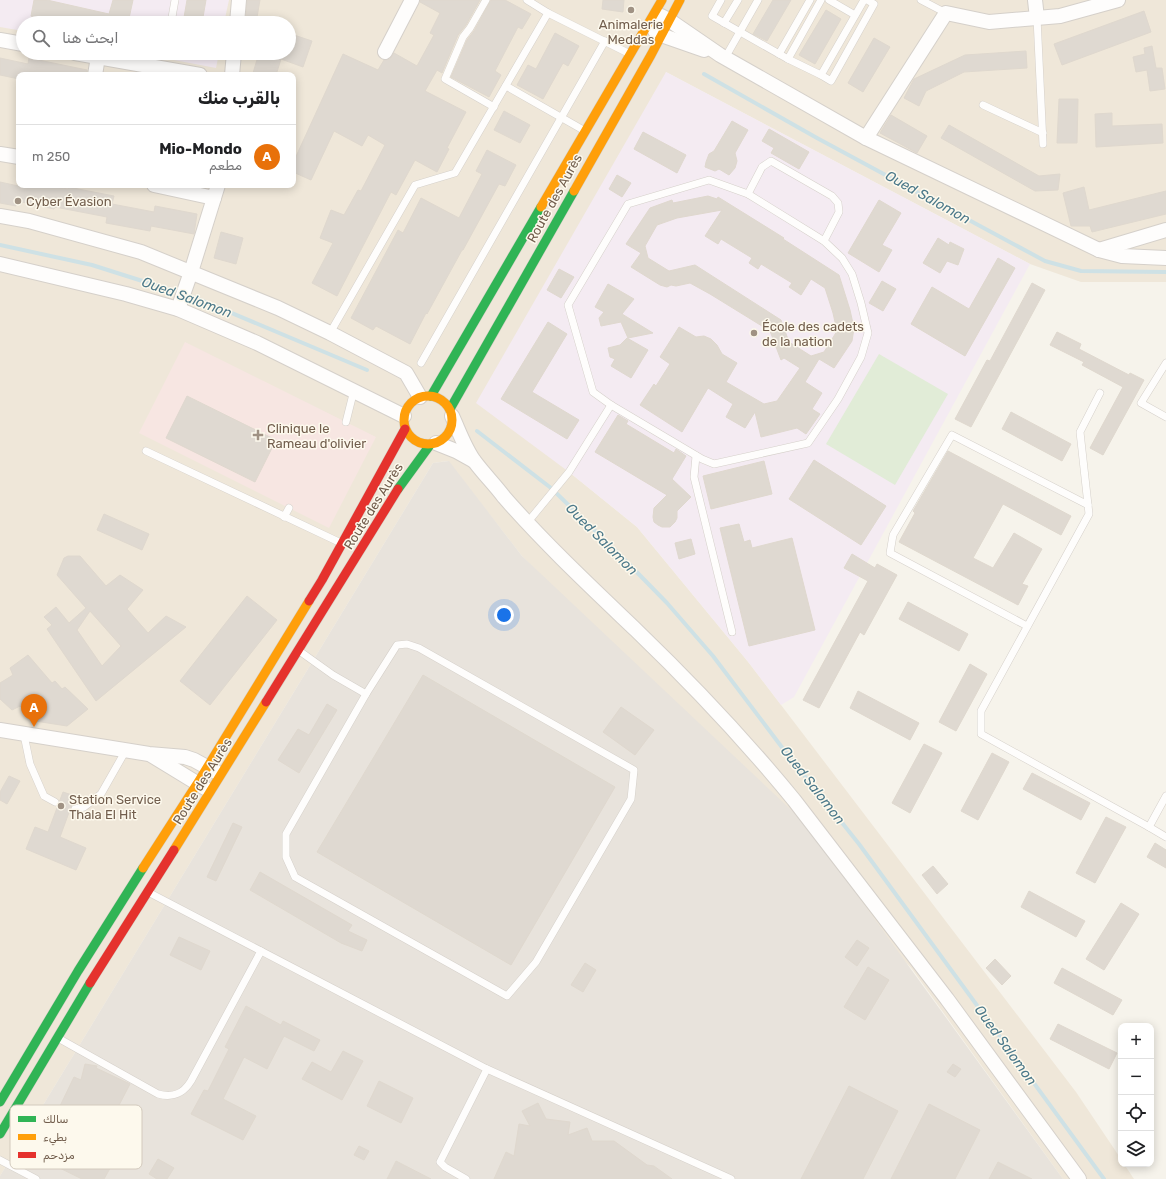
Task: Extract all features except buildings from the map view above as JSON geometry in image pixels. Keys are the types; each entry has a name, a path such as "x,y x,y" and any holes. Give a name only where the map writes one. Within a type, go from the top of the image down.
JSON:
{"street":[{"path":"238,16 239,0"},
{"path":"385,52 412,0"},
{"name":"Route des Aurès","path":"451,413 638,59 648,26 662,0"},
{"name":"Route des Aurès","path":"425,396 585,131 638,59 661,34 680,0"},
{"path":"1035,0 1037,18"},
{"path":"866,138 946,13 989,22 1060,16 1118,0"},
{"path":"655,13 669,20 725,58 866,138 1099,250 1122,256 1166,258"},
{"path":"648,26 661,34 725,58"},
{"path":"0,40 16,43"},
{"path":"96,72 98,60"},
{"path":"115,60 183,72"},
{"path":"232,72 233,60"},
{"path":"0,154 16,154"},
{"path":"178,310 216,191 183,188"},
{"path":"0,216 29,221 141,252 278,308 330,332 406,373 425,396 442,400 451,413 474,462 527,523 688,681 733,728 771,771 947,999 1079,1179"},
{"path":"1099,250 1166,230"},
{"path":"0,264 126,294 178,310 257,343 354,390 404,422"},
{"path":"425,396 409,404 404,422 407,434 419,443 433,444 456,451 474,462"},
{"path":"433,444 447,435 451,429 451,413"},
{"name":"Route des Aurès","path":"0,1102 78,971 197,784 322,580 404,422"},
{"name":"Route des Aurès","path":"17,1105 91,981 221,776 406,477 433,444"},
{"path":"0,730 149,754 189,758 221,776"},
{"path":"149,754 211,792"},
{"name":"Route des Aurès","path":"0,1134 10,1117"}],"lane":[{"path":"172,16 175,0"},
{"path":"486,0 463,37 446,79 494,107"},
{"path":"527,0 548,13 638,59"},
{"path":"721,0 712,16 788,59 831,81 874,4 867,0"},
{"path":"724,23 738,0"},
{"path":"725,58 758,0"},
{"path":"779,54 810,0"},
{"path":"788,59 822,0"},
{"path":"829,0 855,15"},
{"path":"821,75 864,0"},
{"path":"921,0 946,13"},
{"path":"330,332 415,185 455,173 548,13"},
{"path":"1037,18 1043,144"},
{"path":"421,363 560,117 605,41"},
{"path":"506,86 585,131"},
{"path":"983,105 1043,133"},
{"path":"748,194 762,167 771,161 832,196 838,203 839,212 824,241"},
{"path":"709,180 748,194 824,241 842,258 852,274 868,333 861,357 838,399 808,443 714,464 696,456 611,405 593,392 568,305 628,204 709,180"},
{"path":"1166,363 1141,403 1166,417"},
{"path":"346,422 354,390"},
{"path":"1100,393 1080,432 1089,514 981,711 981,734 1166,837"},
{"path":"527,523 564,478 611,405"},
{"path":"1028,626 890,553 892,535 952,435 1088,505"},
{"path":"146,451 342,543"},
{"path":"696,456 694,477 732,632"},
{"path":"284,516 289,508"},
{"path":"407,644 419,648 634,770 631,799 536,962 507,996 295,876 286,856 286,834 366,694 397,645 407,644"},
{"path":"298,650 333,675 366,694"},
{"path":"24,735 30,764 44,796 55,802"},
{"path":"75,809 84,807 101,794 126,750"},
{"path":"1149,827 1166,796"},
{"path":"147,892 487,1069 731,1179"},
{"path":"57,1038 158,1094 174,1096 187,1088 261,951"},
{"path":"466,1179 445,1168 440,1162 487,1069"},
{"path":"0,1160 10,1165"},
{"path":"17,1169 36,1179"}],"shaded area":[{"path":"0,0 1166,0 1166,282 1081,282 1030,264 666,72 569,472 637,527 749,663 1076,1092 1118,1155 1118,1167 1126,1167 1134,1179 1063,1179 912,969 522,556 448,461 433,463 43,1105 10,1105 10,1160 0,1176"},
{"path":"0,0 229,0 226,16 16,16 16,30 0,27"},
{"path":"174,60 218,60 216,68"},
{"name":"École des cadets de la nation","path":"666,72 1030,264 794,697 781,705 749,663 637,527 569,472 476,403"},
{"name":"Clinique le Rameau d'olivier","path":"185,342 376,437 329,528 139,433"},
{"path":"449,461 522,556 805,823 1063,1179 0,1179 0,1176 10,1160 10,1169 142,1169 142,1105 43,1105 433,463"}],"green space":[{"path":"879,354 948,394 895,485 826,444"}],"waterway":[{"name":"Oued Salomon","path":"704,74 817,138 1045,261 1081,271 1166,272"},
{"name":"Oued Salomon","path":"0,245 92,265 196,298 367,370"},
{"name":"Oued Salomon","path":"477,431 551,488 667,603 713,656 784,750 859,844 1104,1179"}],"traffic: fast":[{"path":"450,409 574,191"},
{"path":"431,396 541,207"},
{"path":"398,489 430,445"},
{"path":"0,1102 78,971 143,868"},
{"path":"17,1105 90,983"},
{"path":"0,1134 10,1117"}],"traffic: slow":[{"path":"541,207 662,0"},
{"path":"574,191 651,55 680,0"},
{"path":"423,396 433,396 442,400 448,406 451,411 452,420 451,429 442,440 433,444 423,444 414,440 408,434 404,425 404,415 408,406 414,400 423,396"},
{"path":"143,868 197,784 309,601"},
{"path":"174,850 266,702"}],"traffic: jam":[{"path":"309,601 405,429"},
{"path":"266,702 398,489"},
{"path":"90,983 174,850"}],"place":[{"name":"Animalerie Meddas","path":"631,10"},
{"name":"Cyber Évasion","path":"18,201"},
{"name":"École des cadets de la nation","path":"754,333"},
{"name":"Clinique le Rameau d'olivier","path":"258,435"},
{"name":"Mio-Mondo","path":"34,727"},
{"name":"Station Service Thala El Hit","path":"61,806"}]}
